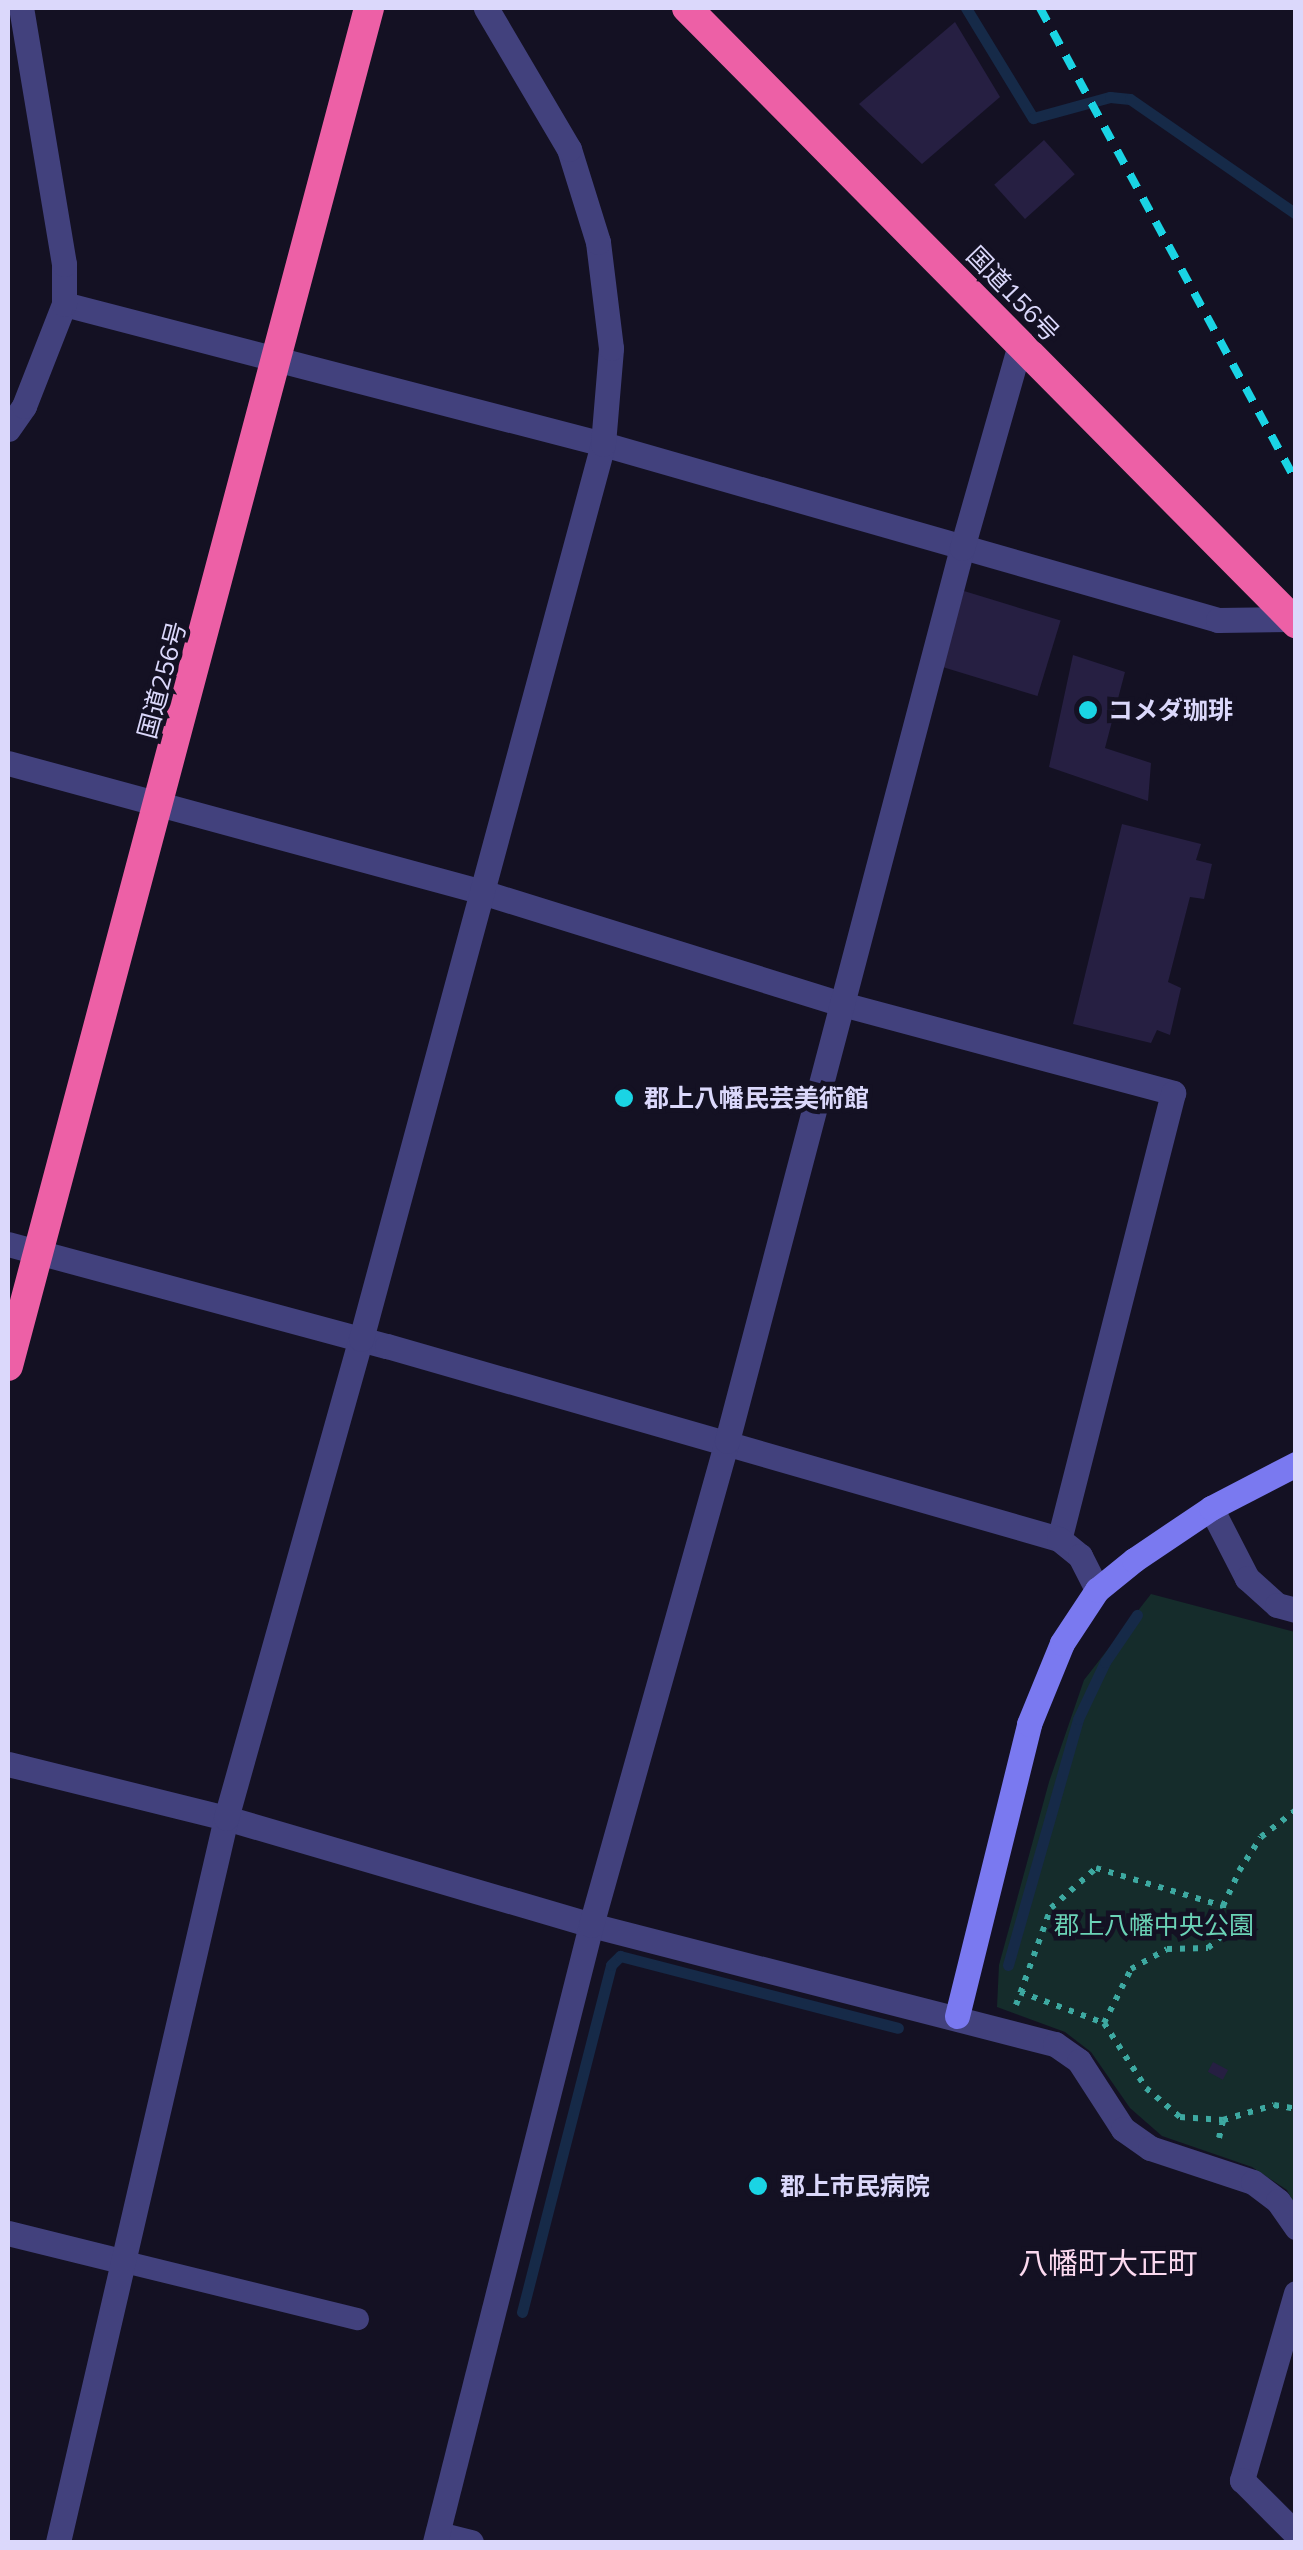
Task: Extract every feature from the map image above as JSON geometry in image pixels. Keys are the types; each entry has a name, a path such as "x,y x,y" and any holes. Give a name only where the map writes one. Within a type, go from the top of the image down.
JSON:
{"highway":[{"name":"国道256号","path":"8,1366 278,360 334,128 370,8"},
{"name":"国道156号","path":"687,8 1294,621"}],"street":[{"path":"8,428 24,406 64,304 64,264 21,8"},
{"path":"58,2542 120,2261 226,1818 361,1339 602,444 611,348 598,242 569,148 486,8"},
{"path":"64,304 602,444 1218,620 1294,621"},
{"path":"472,2542 436,2538 591,1926 727,1442 962,548 1020,344"},
{"path":"8,763 482,892 842,1004 1173,1093 1059,1539"},
{"path":"8,1244 361,1339 1059,1539 1080,1556 1097,1590"},
{"path":"958,2016 1028,1724 1062,1643 1097,1590 1212,1508 1296,1464"},
{"path":"1212,1508 1246,1578 1277,1605 1296,1610"},
{"path":"8,1764 226,1818 591,1926 958,2016 1055,2044 1079,2061 1124,2129 1150,2148 1253,2182 1278,2201 1296,2227"},
{"path":"8,2233 120,2261"},
{"path":"1296,2293 1242,2480 1296,2534"}],"lane":[{"path":"120,2261 358,2318"}],"path":[{"path":"1104,2023 1131,1969 1167,1949 1208,1948 1224,1934 1222,1906 1261,1837 1296,1810"},
{"path":"1007,2030 1051,1908 1096,1868 1222,1906"},
{"path":"1020,1992 1104,2023 1146,2088 1180,2117 1223,2120 1274,2105 1296,2110"},
{"path":"1213,2168 1223,2120"}],"green space":[{"name":"郡上八幡中央公園","path":"1151,1594 1295,1632 1295,2206 1287,2190 1252,2167 1162,2136 1130,2108 1091,2052 1065,2032 997,2007 999,1965 1049,1782 1084,1680"}],"building":[{"path":"955,22 1000,97 922,164 859,104"},
{"path":"1044,140 1075,174 1025,219 994,185"},
{"path":"964,591 1061,621 1037,696 941,667"},
{"name":"コメダ珈琲","path":"1073,655 1125,672 1105,748 1151,763 1148,801 1049,767"},
{"path":"1122,824 1201,844 1196,860 1212,864 1204,899 1190,897 1168,982 1181,988 1170,1035 1157,1030 1151,1043 1073,1024"},
{"path":"1133,1910 1146,1914 1148,1927 1140,1936 1127,1932 1124,1922"},
{"path":"1213,2062 1228,2070 1223,2080 1208,2072"}],"waterway":[{"path":"966,8 1033,118 1110,97 1130,99 1296,214"},
{"path":"1008,1965 1078,1719 1105,1662 1137,1615"},
{"path":"522,2312 611,1965 620,1956 898,2028"}],"railway":[{"path":"1040,8 1296,481"}],"place":[{"name":"コメダ珈琲","path":"1088,710"},
{"name":"郡上八幡民芸美術館","path":"624,1098"},
{"name":"郡上市民病院","path":"758,2186"}],"district":[{"name":"八幡町大正町","path":"1108,2263"}]}
